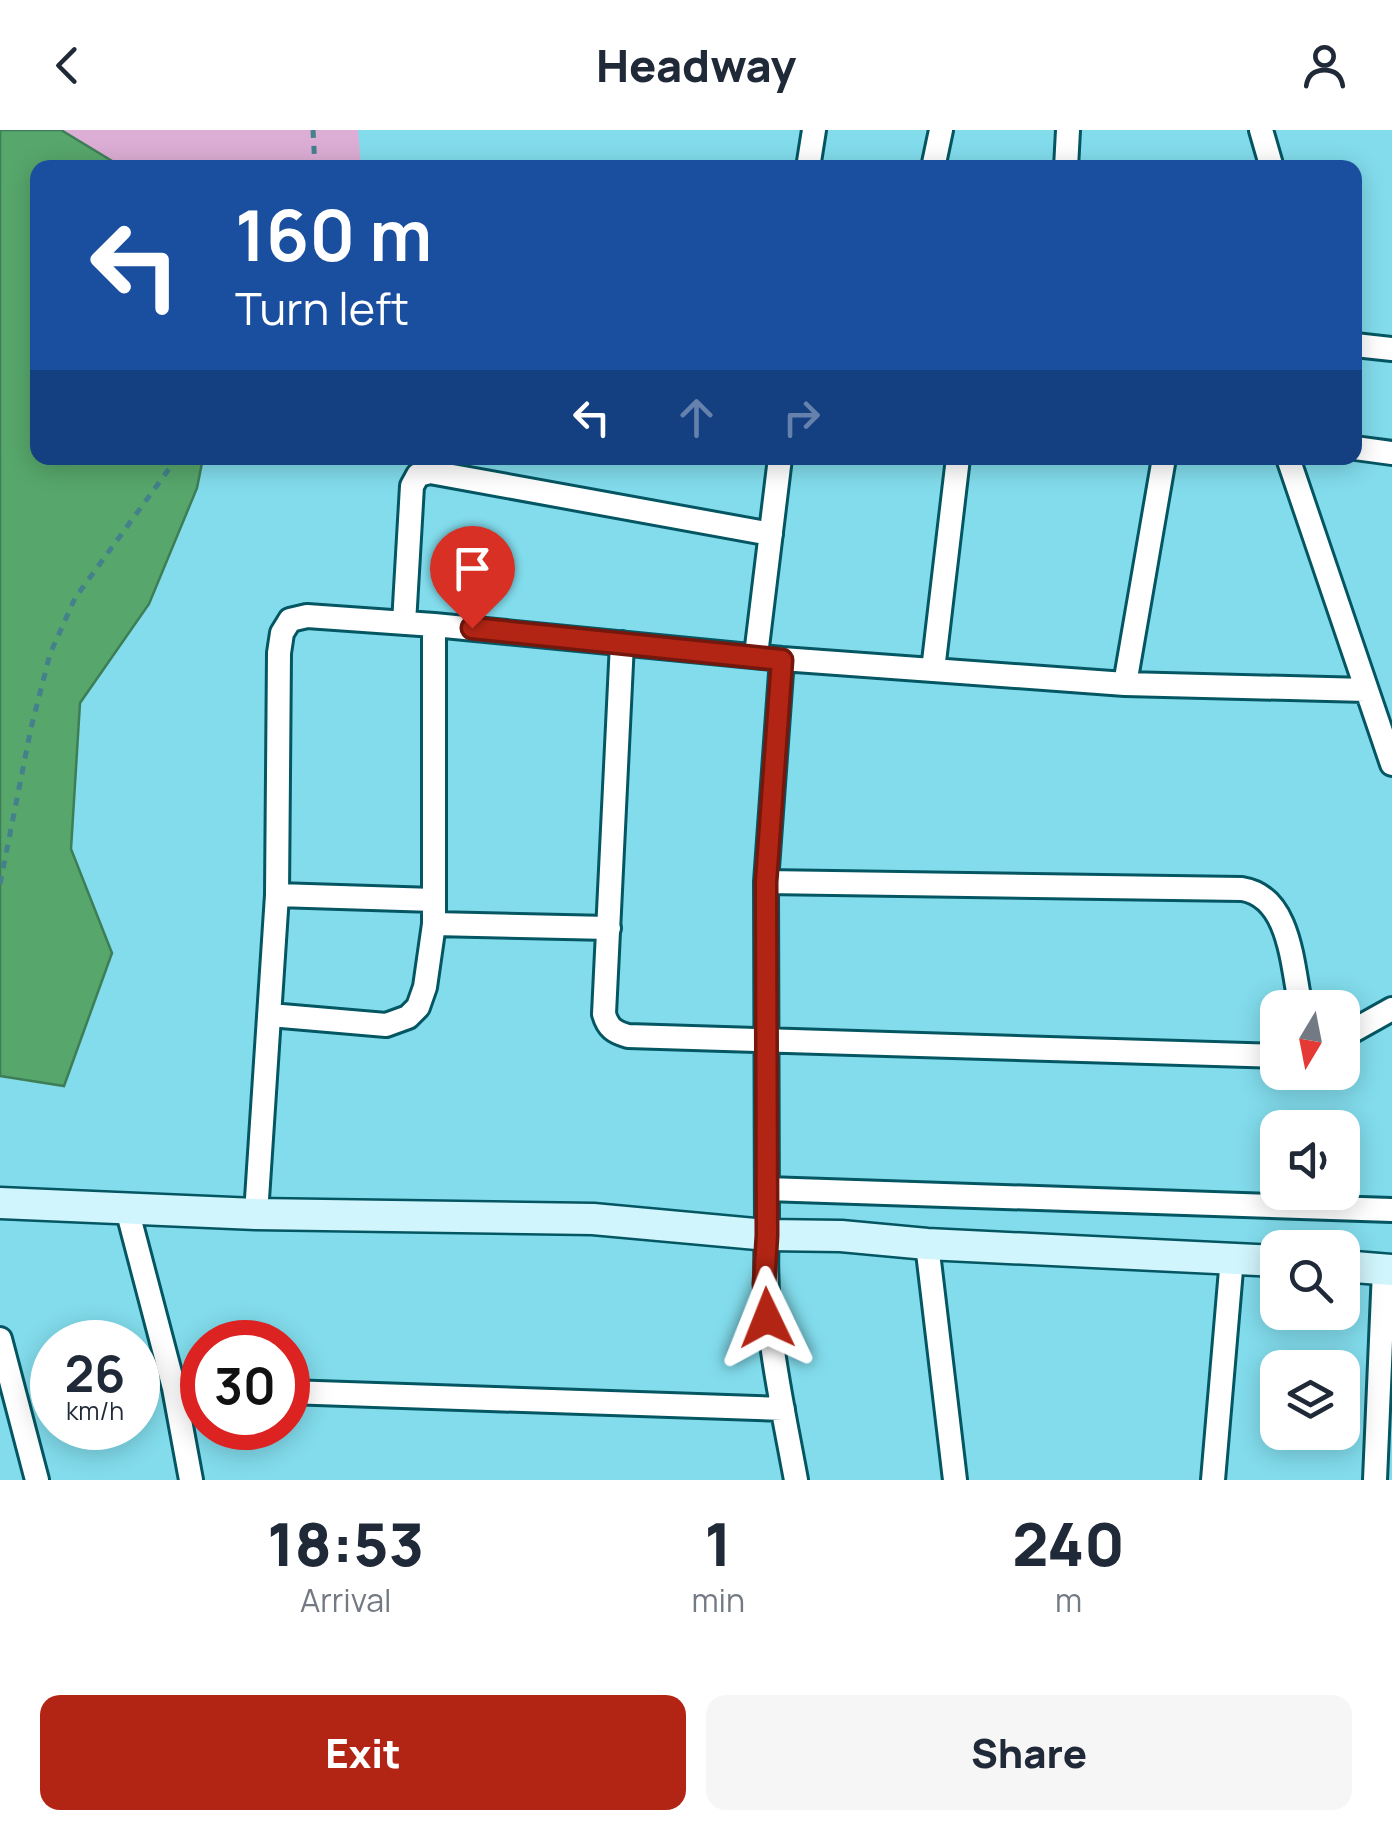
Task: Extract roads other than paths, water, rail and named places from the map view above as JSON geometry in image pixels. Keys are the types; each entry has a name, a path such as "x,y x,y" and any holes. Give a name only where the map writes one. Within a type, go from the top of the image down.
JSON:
{"main road":[{"path":"1,1205 594,1219 767,1235 1260,1260"},
{"path":"1360,1268 1388,1270"}],"street":[{"path":"809,160 814,130"},
{"path":"935,160 942,130"},
{"path":"1066,160 1068,130"},
{"path":"1262,130 1270,160"},
{"path":"1362,347 1392,350"},
{"path":"1362,449 1392,453"},
{"path":"756,655 779,465"},
{"path":"933,670 957,465"},
{"path":"1124,684 1163,465"},
{"path":"1290,465 1392,764"},
{"path":"404,623 412,486 418,475 430,472 771,534"},
{"path":"256,1214 277,894 282,633 290,620 307,616 434,624 782,660 1124,684 1366,690"},
{"path":"270,1015 386,1025 408,1017 418,1007 434,924 434,624"},
{"path":"622,642 604,1014 608,1026 628,1036 1260,1055"},
{"path":"782,660 766,882 764,1284 796,1480"},
{"path":"766,882 1259,892 1280,917 1297,990"},
{"path":"277,894 434,900"},
{"path":"434,924 609,928"},
{"path":"1360,1027 1392,1008"},
{"path":"767,1190 1392,1210"},
{"path":"126,1209 174,1388 191,1480"},
{"path":"927,1244 955,1480"},
{"path":"1213,1480 1232,1258"},
{"path":"1375,1480 1388,1270"},
{"path":"0,1339 11,1428 37,1480"},
{"path":"174,1388 180,1388"},
{"path":"310,1393 783,1410"}]}
